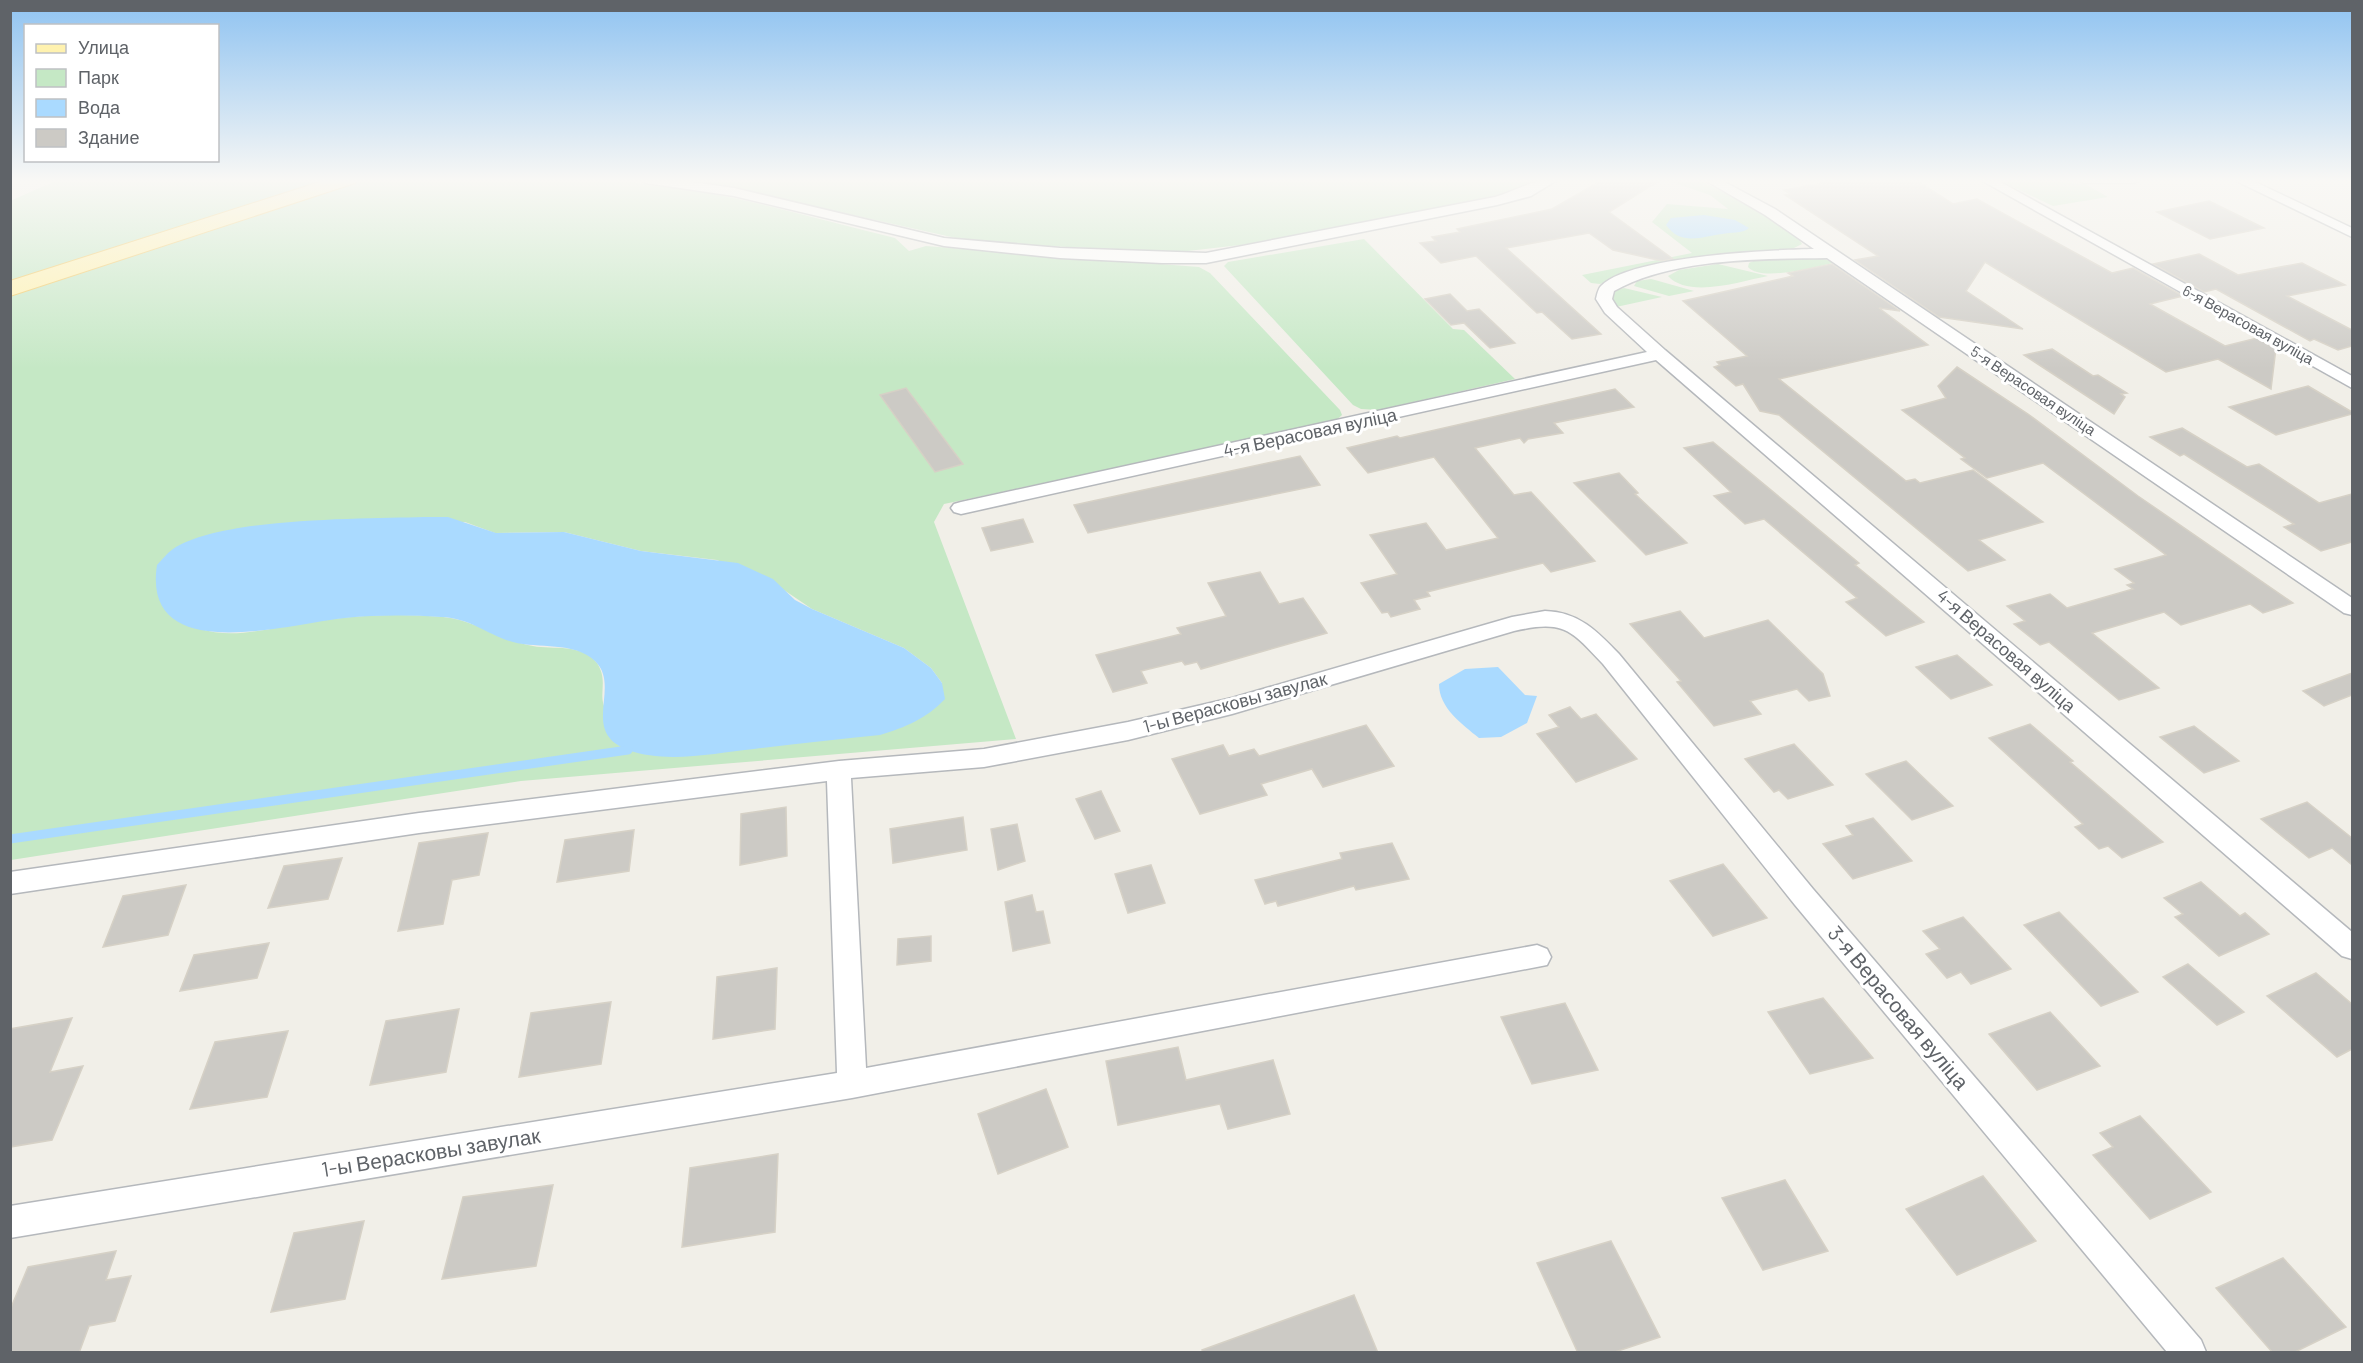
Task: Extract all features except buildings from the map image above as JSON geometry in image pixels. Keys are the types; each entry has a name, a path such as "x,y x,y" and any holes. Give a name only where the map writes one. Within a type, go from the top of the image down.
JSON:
{"main road":[{"path":"10,289 151,243"}],"street":[{"path":"948,243 1060,253 1182,259 1206,258 1288,243"},
{"name":"5-я Верасовая вуліца","path":"1815,243 2352,608"},
{"name":"6-я Верасовая вуліца","path":"2101,243 2352,383"},
{"name":"4-я Верасовая вуліца","path":"1830,253 1722,259 1627,278 1612,284 1605,293 1606,305 1659,354 2352,948"},
{"name":"4-я Верасовая вуліца","path":"961,508 1659,354"},
{"name":"1-ы Верасковы завулак","path":"10,883 419,823 839,770 984,758 1128,731 1232,706 1535,618 1554,616 1571,622 1583,629 1611,659"},
{"name":"3-я Верасовая вуліца","path":"1611,659 1804,897 2189,1353"},
{"path":"839,770 852,1084"},
{"name":"1-ы Верасковы завулак","path":"10,1222 852,1084 1537,957"}],"green space":[{"path":"11,243 132,243 11,282"},
{"path":"173,243 900,243 909,251 926,246 1199,267 1210,273 1340,410 1342,415 1334,422 944,504 934,522 1016,739 521,781 11,860 10,296","holes":["320,521 465,522 495,533 564,532 641,551 717,560 784,590 812,609 904,648 931,668 942,683 704,754 661,756 628,750 604,706 603,680 600,669 597,663 583,652 567,648 533,646 466,622 443,617 360,616 255,631 220,633 185,623 167,612 212,534"]},
{"path":"1000,243 1260,243 1179,252"},
{"path":"1343,243 1368,243 1453,329 1464,330 1515,379 1378,410 1361,409 1353,405 1224,266 1228,262"},
{"path":"1679,243 1802,244 1792,249 1726,254 1617,277 1600,284 1591,283 1582,275 1692,253"},
{"path":"1813,257 1831,261 1850,259 1781,273 1756,272 1748,267 1749,263 1755,260"},
{"path":"1718,264 1768,276 1702,287 1677,283 1668,276 1679,270"},
{"path":"1651,279 1694,291 1669,296 1634,286 1637,281"},
{"path":"1624,288 1662,297 1616,307 1612,301 1612,292"}],"water":[{"path":"448,517 496,533 564,532 641,551 738,563 773,579 795,600 812,609 904,648 931,668 942,683 945,699 915,722 880,735 707,755 658,756 628,750 614,742 606,732 603,721 605,683 602,672 595,661 577,651 513,642 461,620 441,617 357,617 258,631 225,632 195,629 172,618 158,597 157,565 173,549 195,539 258,525"},
{"path":"1498,667 1525,695 1537,696 1527,723 1501,737 1479,738 1447,708 1440,693 1439,684 1465,669"}],"waterway":[{"path":"10,839 628,750"}]}
